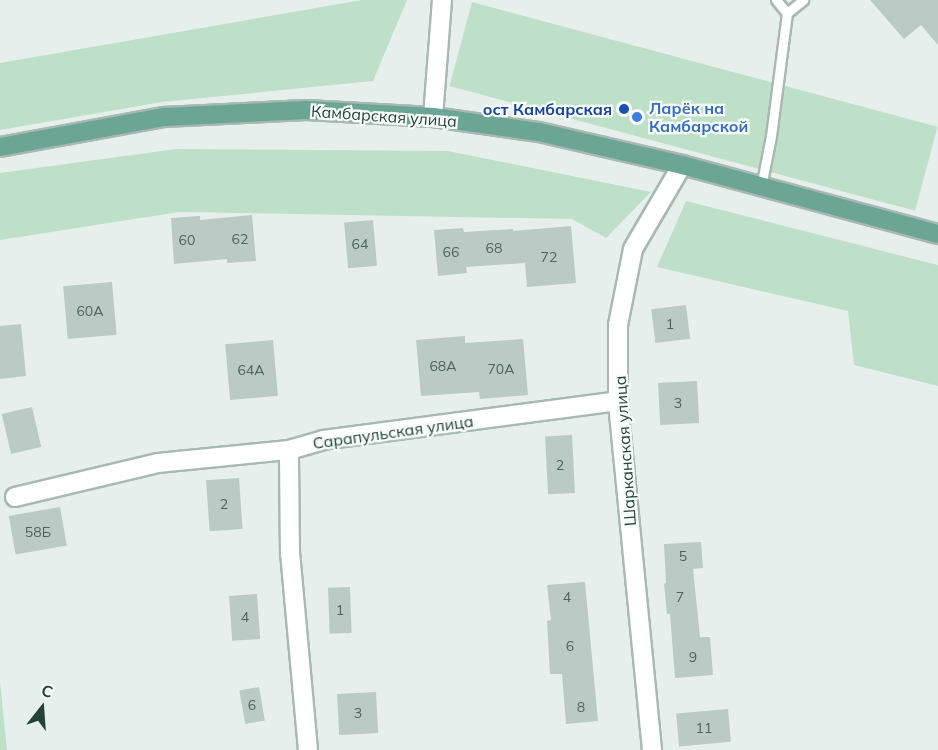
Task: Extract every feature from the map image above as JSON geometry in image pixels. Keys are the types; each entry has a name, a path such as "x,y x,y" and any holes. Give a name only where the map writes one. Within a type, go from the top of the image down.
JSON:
{"main road":[{"name":"Камбарская улица","path":"0,147 164,117 306,110 433,117 538,132 682,165 938,234"}],"street":[{"path":"433,117 442,0"},
{"name":"Шарканская улица","path":"652,750 618,401 618,326 633,249 682,165"},
{"name":"Сарапульская улица","path":"308,750 290,554 289,450 323,440 618,401"},
{"path":"15,497 158,463 289,450"}],"lane":[{"path":"776,0 787,13"},
{"path":"761,187 771,136 787,13 803,0"}],"green space":[{"path":"362,0 407,0 373,81 162,102 0,130 0,63"},
{"path":"472,2 938,127 915,211 449,86"},
{"path":"176,149 448,151 651,192 606,238 572,219 179,212 0,240 0,173"},
{"path":"686,201 938,265 938,386 854,365 848,311 657,267"},
{"path":"0,681 7,750 0,750"}],"building":[{"path":"870,0 938,0 938,45 921,25 904,39"},
{"path":"252,215 256,261 227,263 227,259 174,264 171,218 200,216 200,220"},
{"path":"373,220 377,266 348,268 344,223"},
{"path":"571,226 576,283 527,287 525,263 466,267 467,273 438,276 434,230 463,228 464,232 513,229 513,231"},
{"path":"112,282 117,335 68,339 63,286"},
{"path":"686,305 690,339 655,343 651,309"},
{"path":"21,324 26,376 0,379 0,326"},
{"path":"465,336 465,343 523,339 528,395 480,399 479,392 421,396 416,340"},
{"path":"273,340 278,396 230,400 225,344"},
{"path":"697,381 699,423 660,425 658,383"},
{"path":"32,407 41,447 11,454 2,414"},
{"path":"572,435 575,493 548,494 545,436"},
{"path":"239,478 243,529 210,531 206,480"},
{"path":"60,507 67,545 16,554 9,516"},
{"path":"701,542 703,568 693,569 700,637 710,637 713,675 675,678 670,614 667,614 664,584 666,583 664,544"},
{"path":"585,582 598,721 566,724 562,674 550,674 547,621 551,620 547,585"},
{"path":"350,587 352,633 330,634 328,588"},
{"path":"257,594 260,639 232,641 229,596"},
{"path":"259,687 265,720 245,724 239,690"},
{"path":"376,692 378,733 339,735 337,694"},
{"path":"728,709 731,742 679,746 676,714"}],"place":[{"name":"ост Камбарская","path":"624,109"},
{"name":"Ларёк на Камбарской","path":"637,117"}]}
